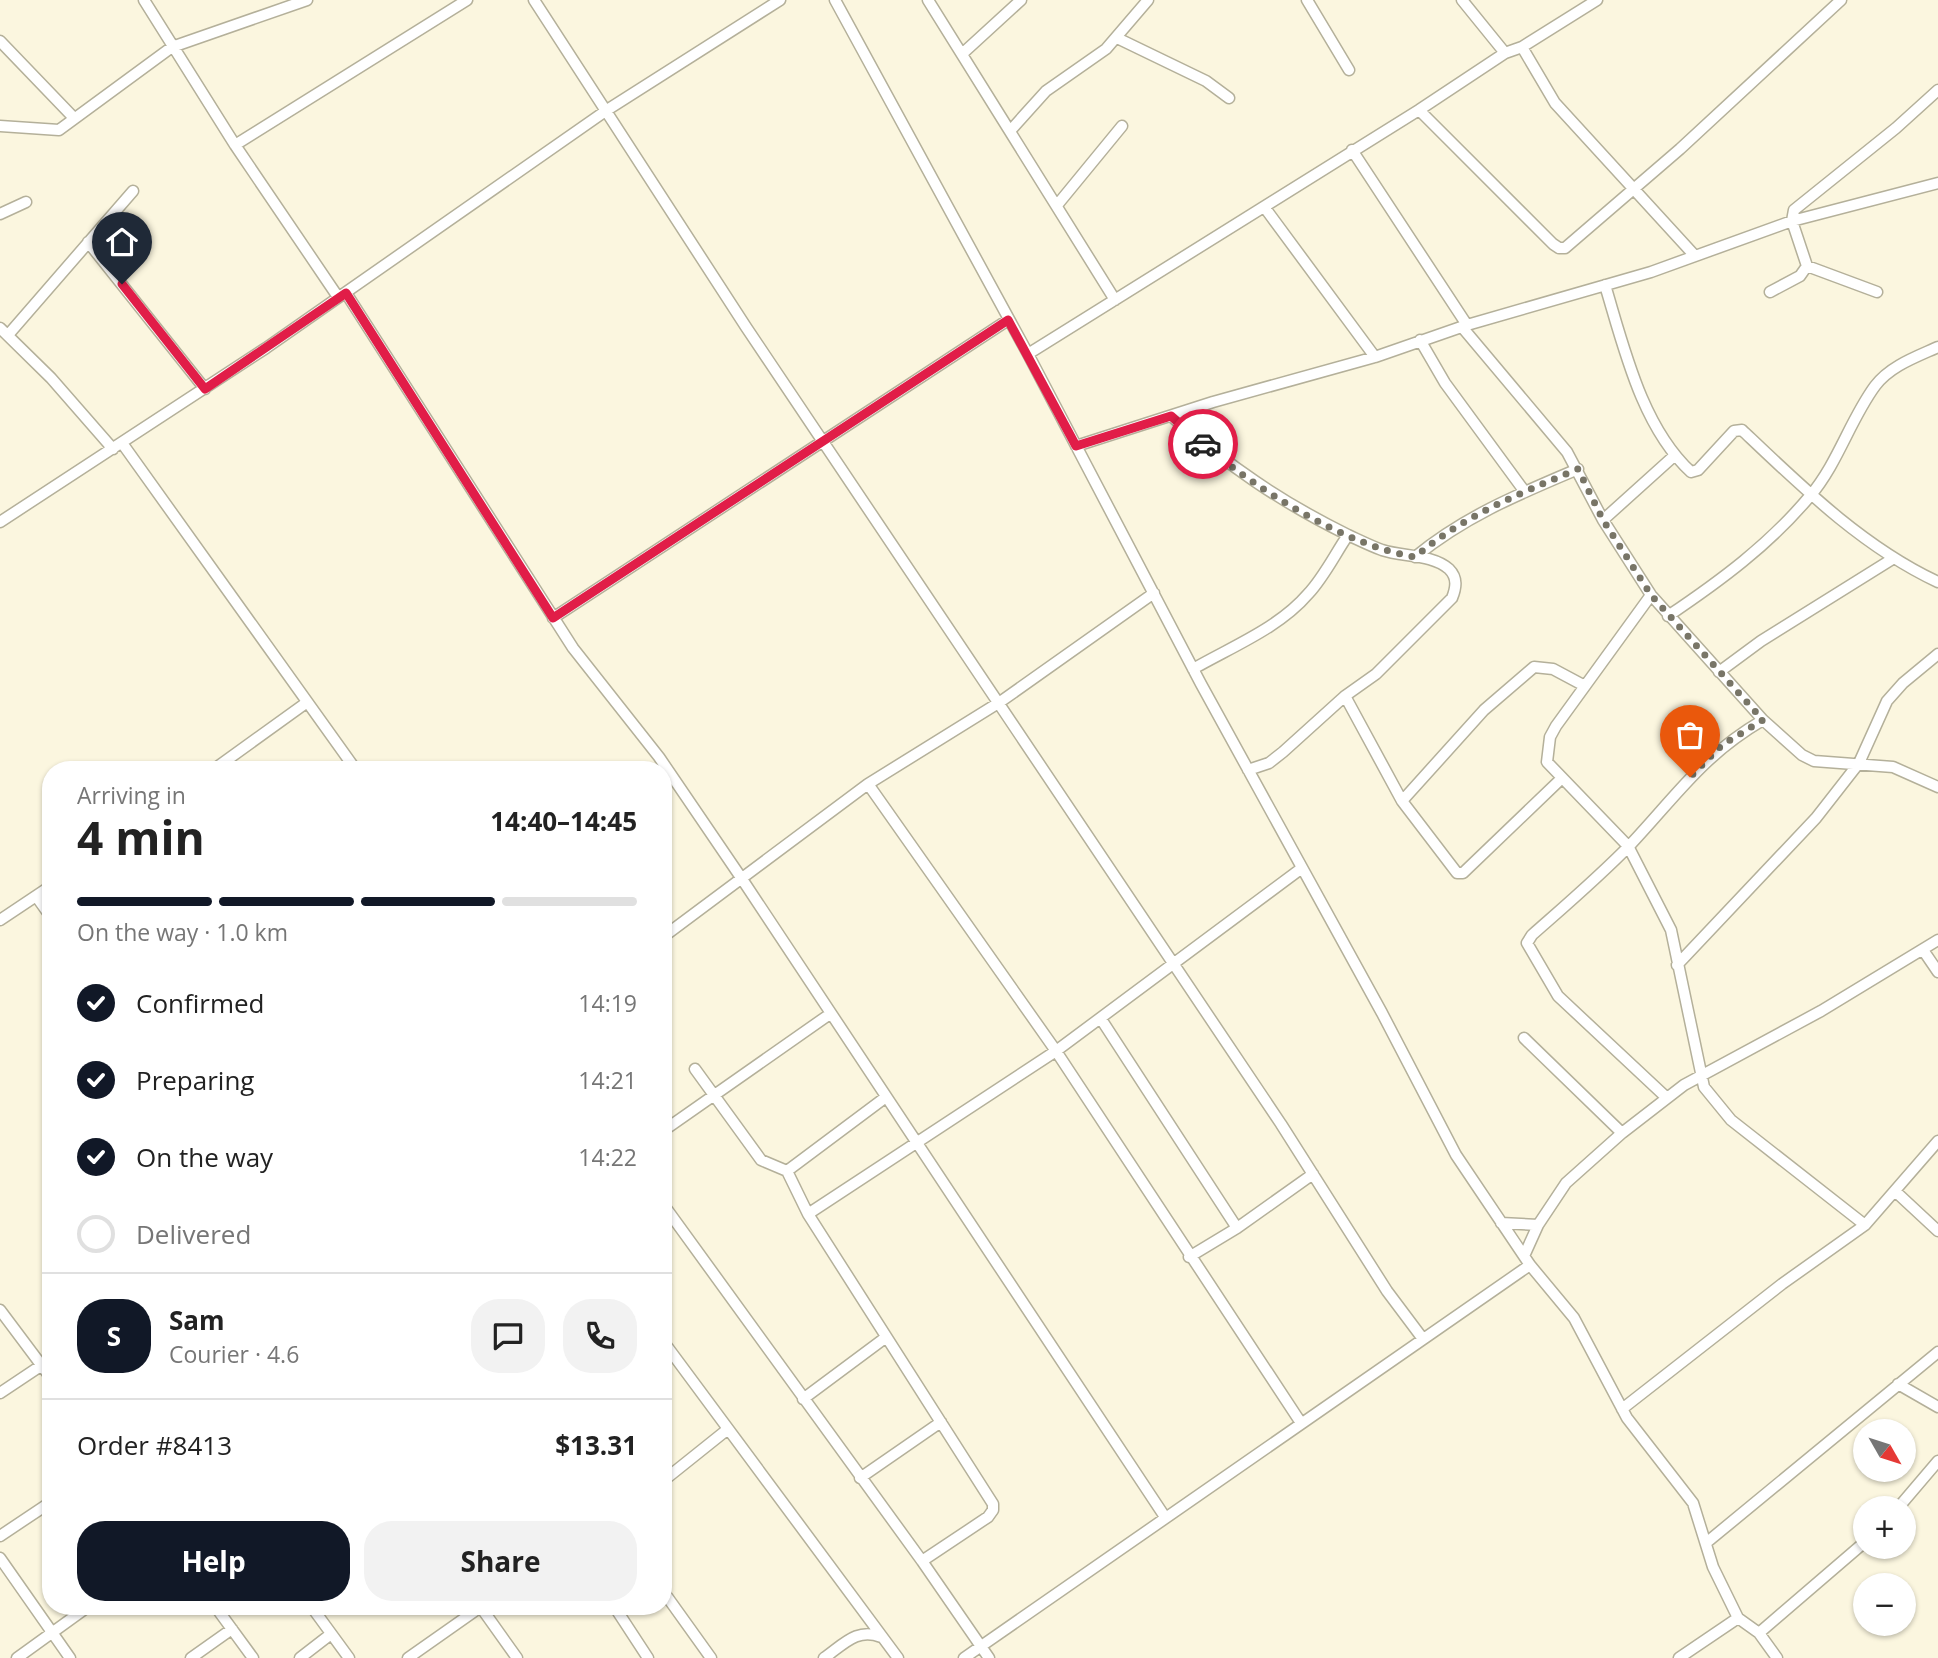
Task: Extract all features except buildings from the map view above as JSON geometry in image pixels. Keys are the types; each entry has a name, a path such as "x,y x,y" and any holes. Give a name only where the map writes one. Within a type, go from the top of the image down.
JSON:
{"street":[{"path":"0,125 52,132 172,47 307,0"},
{"path":"235,145 467,0"},
{"path":"534,0 823,442 1175,965 1387,1291 1423,1339"},
{"path":"0,522 205,389 607,110 780,0"},
{"path":"835,0 1028,355 1193,669 1455,1155 1527,1260 1587,1338 1622,1409 1693,1503 1713,1567 1738,1618 1759,1633 1777,1658"},
{"path":"928,0 1058,204 1115,300"},
{"path":"962,54 1021,0"},
{"path":"1010,131 1045,91 1117,38 1148,0"},
{"path":"1307,0 1349,70"},
{"path":"1462,0 1505,52"},
{"path":"1028,355 1265,208 1505,52 1522,47 1597,0"},
{"path":"1419,110 1559,248 1575,242 1841,0"},
{"path":"149,2 172,47 235,145 342,295 553,618 662,761"},
{"path":"1117,38 1206,81 1229,98"},
{"path":"0,41 74,118"},
{"path":"1522,47 1555,103 1695,256"},
{"path":"1877,292 1808,265 1792,221 1794,210 1888,135 1938,90"},
{"path":"1058,204 1122,126"},
{"path":"1352,150 1464,326 1554,435 1578,469 1603,520 1651,595 1763,720 1802,755 1825,763 1893,767 1938,786"},
{"path":"1076,446 1302,375 1375,357 1464,326 1605,285 1792,221 1938,183"},
{"path":"133,191 89,242 4,331 118,446 349,761"},
{"path":"0,214 26,202"},
{"path":"1265,208 1375,357"},
{"path":"89,242 205,389"},
{"path":"1770,292 1800,276 1808,265"},
{"path":"1605,285 1639,386 1674,456 1694,473 1734,431 1742,430 1811,495 1894,558 1938,582"},
{"path":"553,618 1008,320"},
{"path":"1420,340 1445,383 1525,492"},
{"path":"1668,616 1738,568 1811,495 1841,451 1875,386 1901,365 1938,347"},
{"path":"1171,416 1248,479 1348,535 1381,550 1432,560 1448,568 1456,587 1452,598 1376,674 1345,696 1269,763 1248,770"},
{"path":"1603,520 1674,456"},
{"path":"1415,557 1460,523 1578,469"},
{"path":"1193,669 1274,623 1294,608 1309,594 1348,535"},
{"path":"1719,672 1761,641 1894,558"},
{"path":"672,930 868,784 1000,702 1154,593"},
{"path":"1651,595 1583,685 1550,737 1547,762 1628,846 1671,930 1704,1087 1731,1120 1865,1225"},
{"path":"1677,965 1808,828 1859,763 1886,701 1938,654"},
{"path":"1402,801 1485,710 1534,667 1553,669 1583,685"},
{"path":"1345,696 1402,801 1461,874 1561,779"},
{"path":"225,761 306,703"},
{"path":"1667,1098 1558,996 1527,943 1532,935 1628,846 1704,762 1722,745 1763,720"},
{"path":"672,776 1165,1517"},
{"path":"868,784 1056,1051 1301,1423"},
{"path":"808,1214 1056,1051 1302,868"},
{"path":"0,920 42,892"},
{"path":"36,896 42,904"},
{"path":"964,1658 1423,1339 1527,1260 1538,1225 1566,1184 1622,1133 1667,1098 1700,1074 1821,1011 1938,940"},
{"path":"1923,950 1938,972"},
{"path":"672,1125 830,1014"},
{"path":"1101,1019 1237,1228"},
{"path":"1524,1038 1622,1133"},
{"path":"695,1069 761,1160 787,1171 808,1214 993,1504 993,1510 922,1561"},
{"path":"787,1171 886,1097"},
{"path":"1622,1409 1782,1284 1865,1225 1938,1141"},
{"path":"1189,1256 1237,1228 1313,1174"},
{"path":"1896,1192 1938,1231"},
{"path":"672,1217 922,1561 989,1658"},
{"path":"1501,1223 1538,1225"},
{"path":"0,1310 42,1357"},
{"path":"803,1399 885,1338"},
{"path":"1706,1543 1938,1352"},
{"path":"672,1353 898,1658"},
{"path":"0,1393 42,1365"},
{"path":"1898,1384 1938,1407"},
{"path":"860,1478 941,1422"},
{"path":"672,1474 728,1429"},
{"path":"1908,1496 1938,1461"},
{"path":"0,1536 42,1508"},
{"path":"1759,1633 1853,1552"},
{"path":"0,1559 70,1658"},
{"path":"672,1604 711,1658"},
{"path":"859,1633 861,1608"},
{"path":"17,1658 77,1615"},
{"path":"222,1615 253,1658"},
{"path":"317,1615 349,1658"},
{"path":"408,1658 470,1615"},
{"path":"487,1615 517,1658"},
{"path":"620,1615 648,1658"},
{"path":"1679,1658 1738,1618"},
{"path":"191,1658 232,1629"},
{"path":"824,1658 859,1633 871,1632 882,1637"},
{"path":"300,1658 331,1634"}],"way so far":[{"path":"1203,444 1272,495 1381,550 1415,557 1443,534 1490,506 1578,469 1603,520 1651,595 1763,720 1722,745 1690,777"}],"route":[{"path":"122,284 205,389 346,293 553,618 671,538 1008,320 1076,446 1171,416 1203,444"}]}
